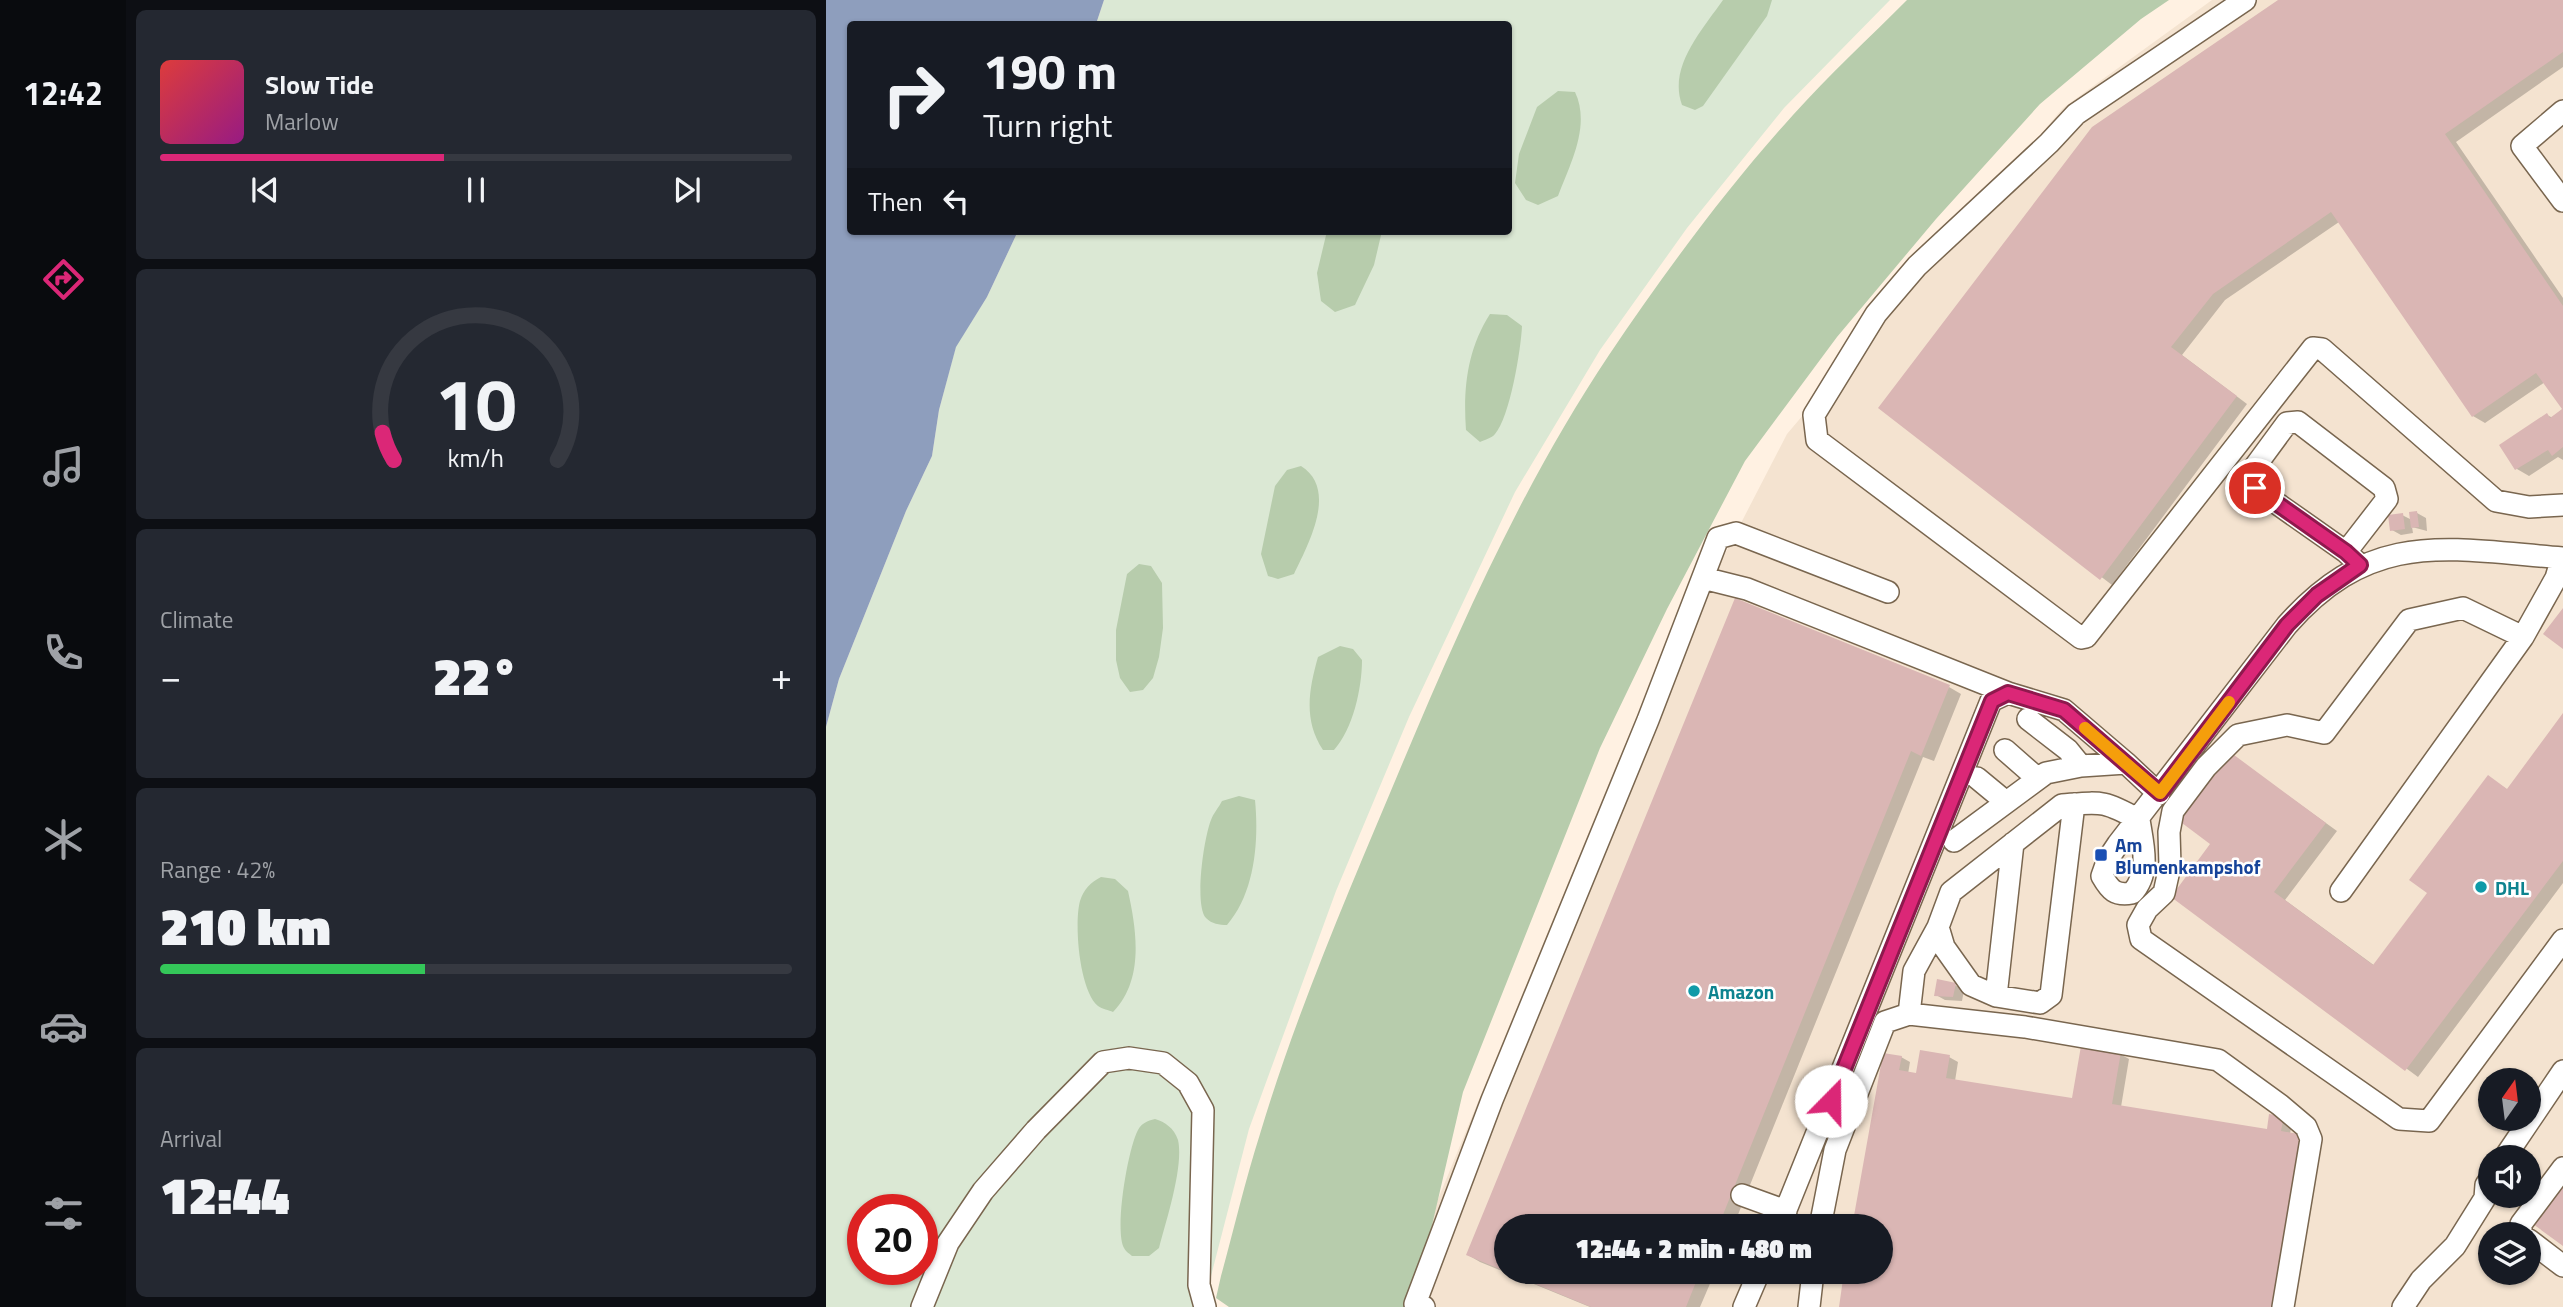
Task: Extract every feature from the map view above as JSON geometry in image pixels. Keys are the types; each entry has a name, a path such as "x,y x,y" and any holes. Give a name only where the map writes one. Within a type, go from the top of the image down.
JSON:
{"street":[{"path":"2245,0 2076,114 2049,144 1917,266 1876,314 1814,415 1817,440 2081,638 2086,637 2313,348 2322,349 2497,501 2529,507 2563,505"},
{"path":"2563,111 2522,145 2563,201"},
{"path":"2139,820 2144,852 2143,876 2132,893 2121,895 2110,890 2102,876 2108,859 2287,625 2353,558 2386,499 2384,488 2298,422 2287,424 2248,476 2255,488 2353,558 2448,550 2563,558 2556,578 2522,637 2340,891"},
{"path":"1424,1307 1415,1304 1492,1100 1718,538 1736,533 1888,592"},
{"path":"1703,579 1746,589 2008,693 2064,710 2160,793"},
{"path":"2501,627 2520,617 2546,593"},
{"path":"2522,637 2463,608 2409,620 2324,733 2287,725 2238,735 2206,767 2173,811 2169,832 2170,866 2164,893 2147,909 2138,926 2141,939 2399,1119 2413,1122 2429,1121 2563,940"},
{"path":"1784,1214 1992,701 2008,693"},
{"path":"2028,719 2068,750 2081,766"},
{"path":"2005,750 2037,778"},
{"path":"1954,841 2037,778 2081,766 2126,763"},
{"path":"1977,778 2006,802"},
{"path":"1909,1014 1914,971 1938,927 1951,892 2062,806 2107,802 2139,820"},
{"path":"1938,927 1944,947 1971,985 1996,996 2040,1003 2050,995 2074,804"},
{"path":"1996,996 2013,843"},
{"path":"1823,1214 1835,1150 1885,1022 1909,1014 2025,1027 2218,1060 2306,1127 2311,1139 2283,1307"},
{"path":"922,1307 948,1243 983,1191 1036,1130 1103,1062 1129,1058 1163,1063 1188,1083 1203,1110 1199,1285 1205,1307"},
{"path":"2513,1145 2563,1071"},
{"path":"2522,1222 2563,1168"},
{"path":"1742,1195 1774,1214"},
{"path":"2403,1307 2421,1280 2455,1246 2479,1208"},
{"path":"2541,1249 2563,1266"},
{"path":"1744,1307 1754,1284"},
{"path":"1809,1307 1812,1284"}],"shaded area":[{"path":"2212,0 2563,0 2563,1307 1402,1307 1395,1304 1618,761 1787,434 2063,108"}],"green space":[{"path":"1104,0 1890,0 1784,108 1687,228 1600,350 1515,492 1409,717 1336,891 1249,1129 1203,1307 826,1307 826,727 839,679 906,511 932,456 939,410 956,346 987,297 1016,235 1512,235 1512,21 1097,21"},
{"path":"1723,0 1772,0 1767,16 1703,106 1695,110 1682,105 1679,91 1683,63 1697,36"},
{"path":"1907,0 2169,0 2141,19 2040,104 1936,219 1837,337 1745,461 1667,609 1600,748 1463,1092 1413,1307 1229,1307 1216,1298 1221,1276 1255,1152 1291,1039 1345,900 1425,710 1522,503 1578,403 1697,232 1793,115"},
{"path":"1558,91 1575,92 1581,118 1580,131 1558,196 1538,205 1526,200 1515,183 1519,154 1537,107"},
{"path":"1326,235 1381,235 1374,265 1355,305 1335,312 1321,301 1317,273"},
{"path":"1490,314 1507,315 1522,326 1517,366 1505,413 1495,434 1480,442 1466,430 1466,385 1476,342"},
{"path":"1301,466 1312,476 1318,488 1317,517 1294,574 1278,579 1268,576 1261,554 1275,486 1287,470"},
{"path":"1139,564 1151,566 1162,583 1163,628 1153,678 1143,690 1130,692 1120,678 1116,660 1116,630 1127,574"},
{"path":"1340,646 1353,649 1362,660 1360,683 1355,708 1341,741 1334,750 1323,750 1310,716 1310,693 1318,657"},
{"path":"1239,796 1255,800 1253,866 1244,898 1236,912 1227,925 1218,924 1208,920 1202,911 1200,886 1203,855 1211,820 1222,801"},
{"path":"1101,877 1115,879 1128,891 1134,923 1134,970 1123,999 1113,1012 1098,1006 1086,986 1078,940 1080,901 1088,887"},
{"path":"1155,1119 1169,1126 1174,1132 1178,1140 1179,1164 1159,1248 1149,1256 1132,1256 1125,1249 1121,1238 1121,1208 1127,1170 1138,1130"}],"water":[{"path":"826,0 1104,0 1097,21 847,21 847,235 1016,235 987,297 956,347 939,410 932,456 906,511 839,679 826,727"}],"building":[{"path":"2278,0 2563,0 2563,52 2445,134 2563,306 2563,447 2552,456 2548,450 2515,470 2499,445 2547,413 2550,418 2562,409 2536,373 2472,417 2331,212 2213,294 2171,347 2237,396 2100,580 1878,408 2092,127"},
{"path":"2417,511 2419,527 2411,528 2409,512"},
{"path":"2403,513 2405,529 2390,531 2388,515"},
{"name":"Amazon","path":"1735,598 1950,685 1921,756 1911,751 1723,1214 1494,1214 1494,1267 1466,1255"},
{"path":"2563,608 2563,649 2543,634"},
{"path":"2563,713 2563,861 2405,1071 2171,897 2210,844 2178,820 2230,752 2326,823 2274,892 2373,965 2427,893 2409,880 2488,775 2507,789"},
{"path":"1937,979 1956,983 1953,997 1934,996"},
{"path":"2081,1046 2121,1052 2112,1104 2267,1129 2269,1114 2284,1116 2281,1131 2304,1135 2276,1307 1839,1307 1842,1284 1893,1284 1893,1214 1854,1214 1883,1053 1902,1056 1899,1070 1916,1073 1920,1050 1950,1055 1946,1078 2072,1098"},
{"path":"2563,1184 2563,1246 2541,1230 2541,1222 2534,1222"},
{"name":"Amazon","path":"1536,1284 1695,1284 1686,1307 1591,1307"}],"slow traffic":[{"path":"2085,728 2160,793 2229,702"}],"place":[{"name":"Am Blumenkampshof","path":"2101,855"},
{"name":"DHL","path":"2481,887"},
{"name":"Amazon","path":"1694,991"}],"route":[{"path":"1831,1101 1992,701 2008,693 2064,710 2160,793 2287,625 2302,608 2336,579 2360,565 2346,552 2255,488"}]}
